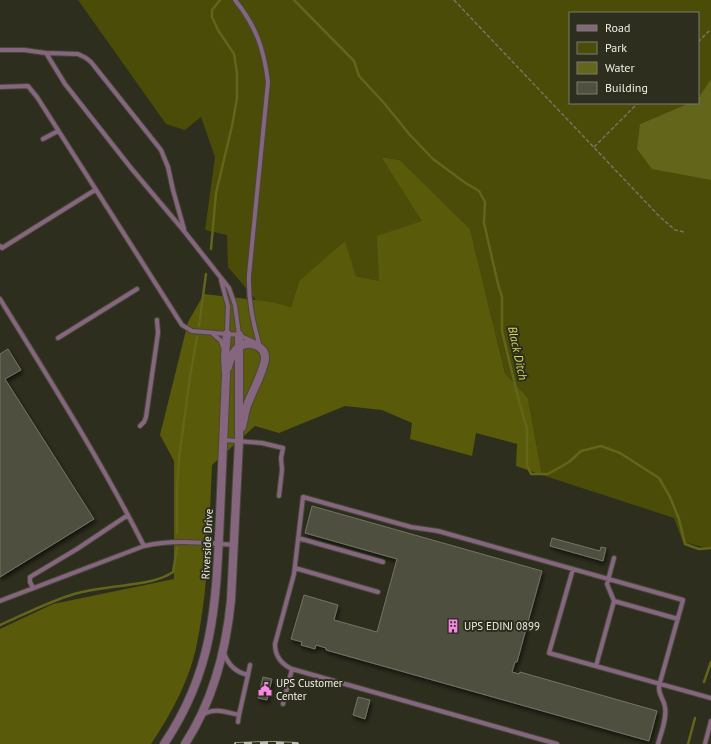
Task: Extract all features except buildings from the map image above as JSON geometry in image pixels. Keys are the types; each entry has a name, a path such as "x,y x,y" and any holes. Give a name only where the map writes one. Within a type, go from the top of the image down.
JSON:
{"street":[{"name":"Riverside Drive","path":"164,744 188,703 198,678 207,651 214,608 227,334"},
{"path":"185,744 200,717 212,689 224,651 231,600 239,441 239,336"},
{"path":"226,375 231,358 240,346 250,344 260,347 264,353 264,361 248,404 239,441"}],"lane":[{"path":"235,0 247,15 258,36 266,62 268,82 248,295 260,347"},
{"path":"0,50 28,50 46,53 78,54 91,62 159,146 168,167 184,231"},
{"path":"46,53 70,90 229,288 238,320 239,336"},
{"path":"0,87 28,86 37,97 179,323 188,330 239,336 252,341 260,347"},
{"path":"43,139 58,131"},
{"path":"0,246 2,248 95,190"},
{"path":"219,276 228,306 227,334"},
{"path":"58,338 137,289"},
{"path":"0,299 69,412 144,546"},
{"path":"140,426 146,419 158,333 157,320"},
{"path":"212,334 221,341 225,356"},
{"path":"223,440 262,443 283,448 279,496"},
{"path":"557,744 292,669 286,666 278,658 275,644 295,568 303,497 411,527 438,531 683,600 660,684 659,693 666,710 658,744"},
{"path":"33,588 30,582 30,577 77,549 128,515"},
{"path":"298,538 383,562"},
{"path":"0,601 144,546 166,542 234,545"},
{"path":"596,666 614,601 607,586 614,558"},
{"path":"295,568 378,592"},
{"path":"573,569 549,653 711,698"},
{"path":"614,601 678,619"},
{"path":"224,651 230,665 242,674 248,675"},
{"path":"238,722 250,665"},
{"path":"283,704 292,669"},
{"path":"200,717 212,710 239,715"},
{"path":"705,744 711,722"}],"path":[{"path":"454,0 659,216 676,230 684,232"},
{"path":"699,41 711,29"},
{"path":"594,147 637,104"}],"green space":[{"path":"78,0 711,0 711,79 700,99 699,12 569,12 569,104 687,104 640,124 711,180 711,549 683,542 674,518 542,475 528,398 505,373 470,229 400,160 381,157 423,221 379,281 356,276 345,242 299,281 291,307 273,302 256,300 228,267 227,235 205,230 215,157 201,117 185,130 166,124"}],"shaded area":[{"path":"381,157 400,160 470,229 505,373 528,398 542,475 516,466 517,444 476,433 472,456 410,439 412,423 382,410 345,406 279,433 255,426 212,465 204,603 196,648 189,673 178,698 151,744 0,744 0,629 53,604 174,579 174,461 160,435 188,322 204,294 273,302 291,307 299,281 345,241 356,276 379,281 377,236 422,221"}],"water":[{"path":"711,79 711,180 652,169 637,149 640,124 687,104 699,104 699,97"}],"waterway":[{"path":"211,249 216,193 237,98 237,73 234,54 218,30 212,17 212,10 220,0"},
{"name":"Black Ditch","path":"294,0 354,61 359,76 384,103 410,135 433,159 479,191 485,202 484,223 502,297 502,331 527,429 527,465 531,474 548,474 569,462 581,451 601,446 620,453 659,478 670,497 679,519 685,544 699,549 711,548"},
{"path":"199,326 206,274"},
{"path":"177,533 177,487 179,458 197,337"},
{"path":"0,625 46,604 74,594 97,589 148,582 161,578 173,572 177,548"},
{"name":"Black Ditch","path":"704,682 711,662"},
{"name":"Black Ditch","path":"688,744 695,718"}],"railway":[{"path":"236,744 297,744"}],"place":[{"name":"UPS EDINJ 0899","path":"453,626"},
{"name":"UPS Customer Center","path":"265,689"}]}
